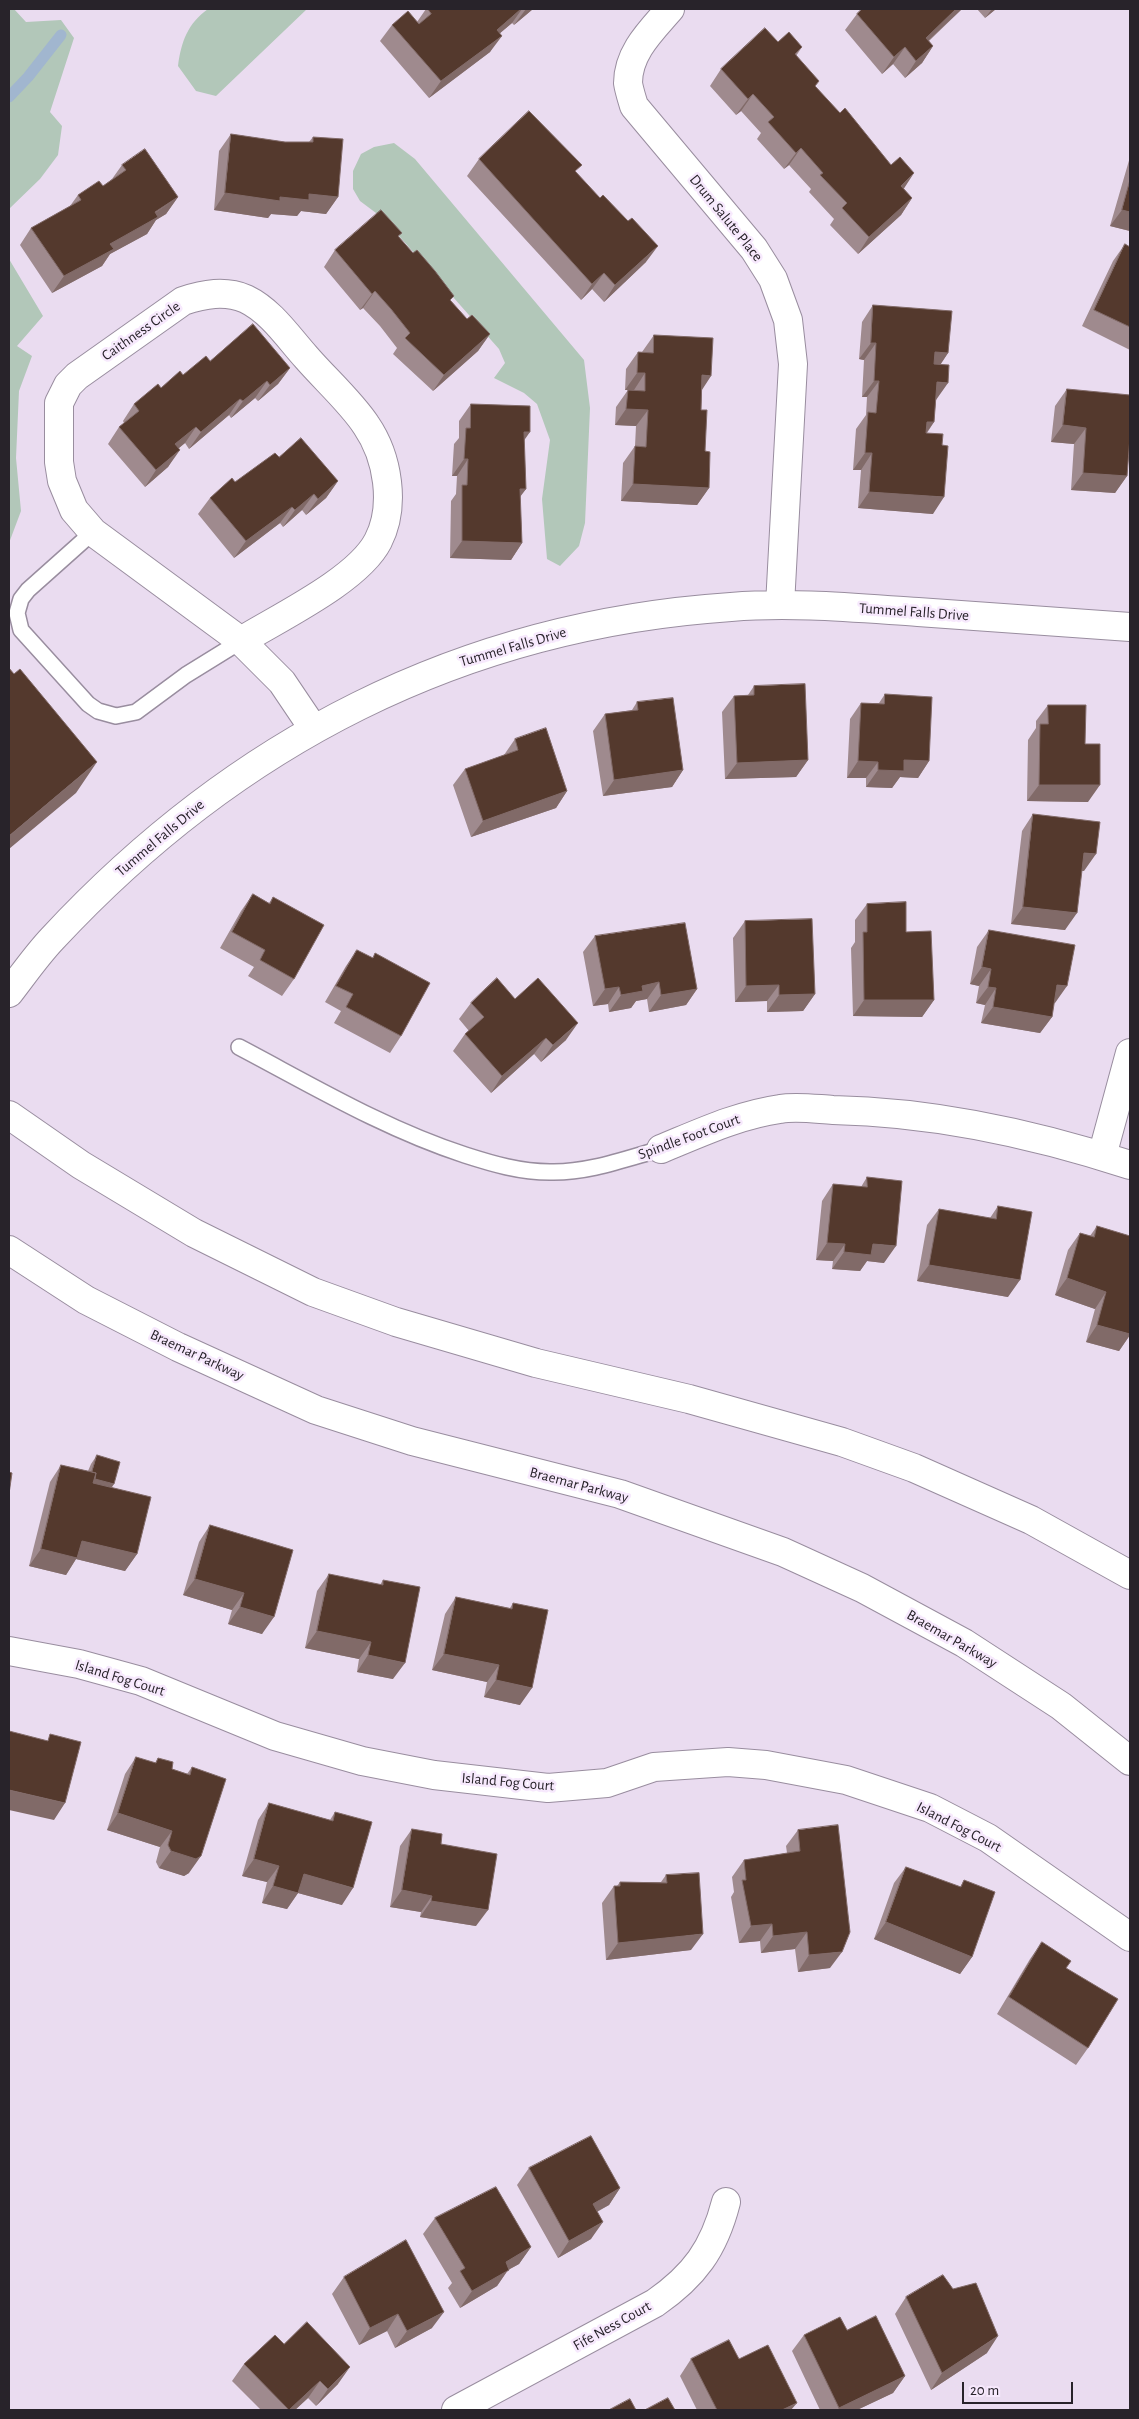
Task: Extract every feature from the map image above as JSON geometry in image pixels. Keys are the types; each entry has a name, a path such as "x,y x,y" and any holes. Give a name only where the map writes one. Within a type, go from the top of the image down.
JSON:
{"street":[{"name":"Drum Salute Place","path":"670,9 642,41 631,61 628,84 634,106 754,249 773,280 788,320 793,364 780,605"},
{"name":"Caithness Circle","path":"241,641 345,578 366,559 378,541 386,519 388,490 382,456 366,425 267,314 246,300 227,294 202,294 183,301 77,376 68,385 59,403 60,472 74,510 93,532 241,641 282,682 314,728"},
{"name":"Tummel Falls Drive","path":"9,992 50,941 121,869 200,803 279,748 314,728 392,689 459,662 546,635 637,617 730,607 780,605 843,607 1130,626"},
{"path":"1102,1156 1130,1053"},
{"name":"Spindle Foot Court","path":"661,1149 739,1118 782,1108 872,1110 944,1119 998,1130 1102,1156 1130,1165"},
{"path":"9,1115 81,1165 194,1233 313,1292 396,1322 536,1363 689,1400 842,1442 914,1468 1030,1520 1130,1575"},
{"name":"Braemar Parkway","path":"9,1250 103,1308 178,1347 316,1410 412,1441 620,1494 783,1552 853,1584 964,1643 1060,1706 1130,1761"},
{"name":"Island Fog Court","path":"9,1651 79,1664 141,1681 275,1736 362,1761 434,1775 548,1788 607,1783 654,1767 728,1762 766,1765 846,1780 930,1808 988,1838 1130,1937"},
{"name":"Fife Ness Court","path":"456,2410 654,2303 678,2287 702,2261 719,2229 726,2202"}],"lane":[{"path":"93,532 28,590 21,599 17,613 21,630 88,704 98,711 116,716 136,712 186,675 241,641"},
{"name":"Spindle Foot Court","path":"239,1046 366,1115 437,1146 508,1168 551,1172 594,1168 661,1149"}],"green space":[{"path":"9,9 14,9 26,22 61,20 74,38 50,112 62,126 58,155 40,179 9,209"},
{"path":"208,9 307,9 216,96 196,91 178,66 181,49 187,34 195,20"},
{"path":"394,143 415,159 584,360 590,408 585,523 579,546 560,566 547,559 542,499 550,440 537,404 524,393 494,378 505,363 499,349 384,219 360,201 353,189 353,171 361,154 374,147"},
{"path":"9,259 43,316 17,346 32,356 19,391 16,458 21,511 9,543"}],"building":[{"path":"428,9 521,9 497,30 502,36 441,81 392,25 408,11 419,24 431,14"},
{"path":"862,9 956,9 926,38 933,46 916,61 905,47 894,57 857,14"},
{"path":"765,28 778,42 789,32 802,47 795,54 819,81 815,86 840,113 845,108 891,165 900,157 914,173 901,186 912,198 869,237 842,208 847,203 820,175 823,173 801,148 796,153 768,122 774,117 753,94 748,99 721,69"},
{"path":"529,111 582,165 575,171 600,198 603,195 628,221 632,218 658,246 615,285 604,273 592,284 479,159"},
{"path":"231,134 285,142 313,142 313,137 343,139 338,197 309,194 309,200 280,197 280,201 225,193"},
{"path":"145,149 178,197 155,212 158,217 110,244 114,249 64,276 31,228 81,200 78,195 99,181 103,186 126,170 122,165"},
{"path":"1130,180 1130,212 1122,210"},
{"path":"381,210 402,233 398,236 413,253 417,250 435,271 454,296 450,300 467,319 472,315 490,334 444,375 405,338 410,333 391,309 375,291 372,294 335,250"},
{"path":"1125,244 1130,247 1130,327 1094,310"},
{"path":"873,305 952,311 948,353 935,352 934,364 949,365 948,383 937,382 934,422 927,422 926,433 943,434 942,445 948,446 944,497 869,492 872,453 865,453 868,412 876,413 879,381 874,381 876,343 871,343"},
{"path":"253,324 290,368 270,385 267,381 243,401 240,399 201,432 196,427 175,444 180,450 156,470 119,427 139,411 134,404 158,384 161,388 180,371 183,375 206,356 210,361"},
{"path":"654,335 713,338 711,376 702,375 701,410 707,410 705,451 710,452 709,488 633,484 635,446 646,447 648,410 626,409 628,390 645,391 645,373 637,373 638,352 653,353"},
{"path":"1067,389 1130,395 1130,437 1127,476 1083,473 1086,428 1063,425"},
{"path":"471,404 530,406 530,432 524,432 526,489 520,489 522,543 462,541 462,485 467,485 468,459 464,459 466,428 470,428"},
{"path":"301,438 338,481 318,499 314,494 295,510 292,507 246,541 210,498 232,478 235,482 275,453 279,457"},
{"path":"9,668 14,674 20,669 97,762 9,836"},
{"path":"805,684 808,760 737,763 734,696 754,695 754,686"},
{"path":"885,694 932,697 929,761 904,760 904,771 878,770 878,762 858,761 861,703 884,704"},
{"path":"673,698 683,770 614,780 605,714 638,710 637,702"},
{"path":"1048,705 1086,705 1085,744 1100,744 1100,785 1039,785 1040,724 1048,724"},
{"path":"546,728 567,791 483,821 465,769 518,750 515,739"},
{"path":"1033,814 1100,822 1096,854 1084,853 1077,913 1023,907"},
{"path":"253,894 270,904 273,897 324,925 294,979 260,960 265,950 232,932"},
{"path":"906,902 906,932 931,931 934,1000 864,1000 863,932 867,932 867,904"},
{"path":"812,919 815,994 779,995 779,985 746,986 745,921"},
{"path":"685,923 697,989 661,995 659,982 642,986 643,991 621,995 619,987 605,989 595,936"},
{"path":"989,930 1075,945 1067,986 1057,985 1052,1017 993,1007 996,988 988,987 991,969 982,967"},
{"path":"357,950 373,958 375,953 430,983 401,1036 346,1007 353,994 336,986"},
{"path":"497,978 515,999 538,978 578,1023 553,1045 546,1038 502,1076 465,1034 484,1017 471,1003"},
{"path":"867,1177 902,1181 896,1246 873,1244 871,1255 844,1252 845,1244 827,1243 833,1184 867,1187"},
{"path":"998,1206 1032,1212 1020,1280 929,1265 939,1209 996,1219"},
{"path":"1097,1226 1130,1236 1130,1334 1097,1325 1106,1292 1067,1278 1080,1233 1094,1237"},
{"path":"97,1455 120,1462 114,1484 95,1479 96,1473 92,1472"},
{"path":"61,1465 96,1473 93,1483 151,1497 137,1554 82,1541 77,1558 41,1549"},
{"path":"9,1472 12,1473 9,1494"},
{"path":"210,1525 293,1550 274,1617 240,1607 244,1593 195,1579"},
{"path":"329,1574 383,1585 383,1580 420,1587 405,1663 368,1655 371,1642 317,1631"},
{"path":"456,1597 512,1609 513,1603 548,1610 532,1688 496,1680 499,1665 444,1654"},
{"path":"9,1731 48,1741 50,1734 81,1742 65,1803 9,1790"},
{"path":"136,1757 156,1763 158,1758 173,1762 172,1769 190,1775 192,1767 226,1779 201,1856 196,1859 171,1851 168,1845 172,1831 118,1813"},
{"path":"269,1803 333,1821 335,1812 372,1822 353,1888 304,1874 298,1893 273,1886 279,1866 254,1859"},
{"path":"838,1825 850,1932 842,1952 809,1955 807,1932 773,1936 772,1924 751,1926 742,1880 746,1880 744,1860 800,1851 798,1830"},
{"path":"412,1829 442,1834 441,1844 497,1854 488,1910 431,1901 432,1896 402,1890"},
{"path":"906,1867 961,1887 964,1880 995,1892 972,1957 886,1922"},
{"path":"699,1873 703,1934 618,1943 614,1886 620,1886 620,1882 667,1883 666,1875"},
{"path":"1042,1942 1071,1961 1066,1968 1118,1999 1088,2048 1009,1997"},
{"path":"591,2136 620,2188 593,2204 603,2222 569,2241 529,2168"},
{"path":"496,2187 531,2247 506,2262 509,2270 472,2291 460,2271 465,2268 435,2218"},
{"path":"406,2240 444,2312 407,2331 398,2314 370,2328 344,2277"},
{"path":"943,2275 953,2289 976,2283 998,2336 942,2373 906,2297"},
{"path":"876,2316 905,2376 839,2408 804,2335 840,2317 847,2330"},
{"path":"307,2322 350,2367 328,2389 320,2381 289,2410 244,2364 275,2335 284,2344"},
{"path":"729,2340 739,2359 768,2345 797,2403 782,2410 717,2410 691,2359"},
{"path":"668,2398 675,2410 645,2410"},
{"path":"630,2399 636,2410 609,2410"}],"waterway":[{"path":"9,97 28,77 61,35"}]}
